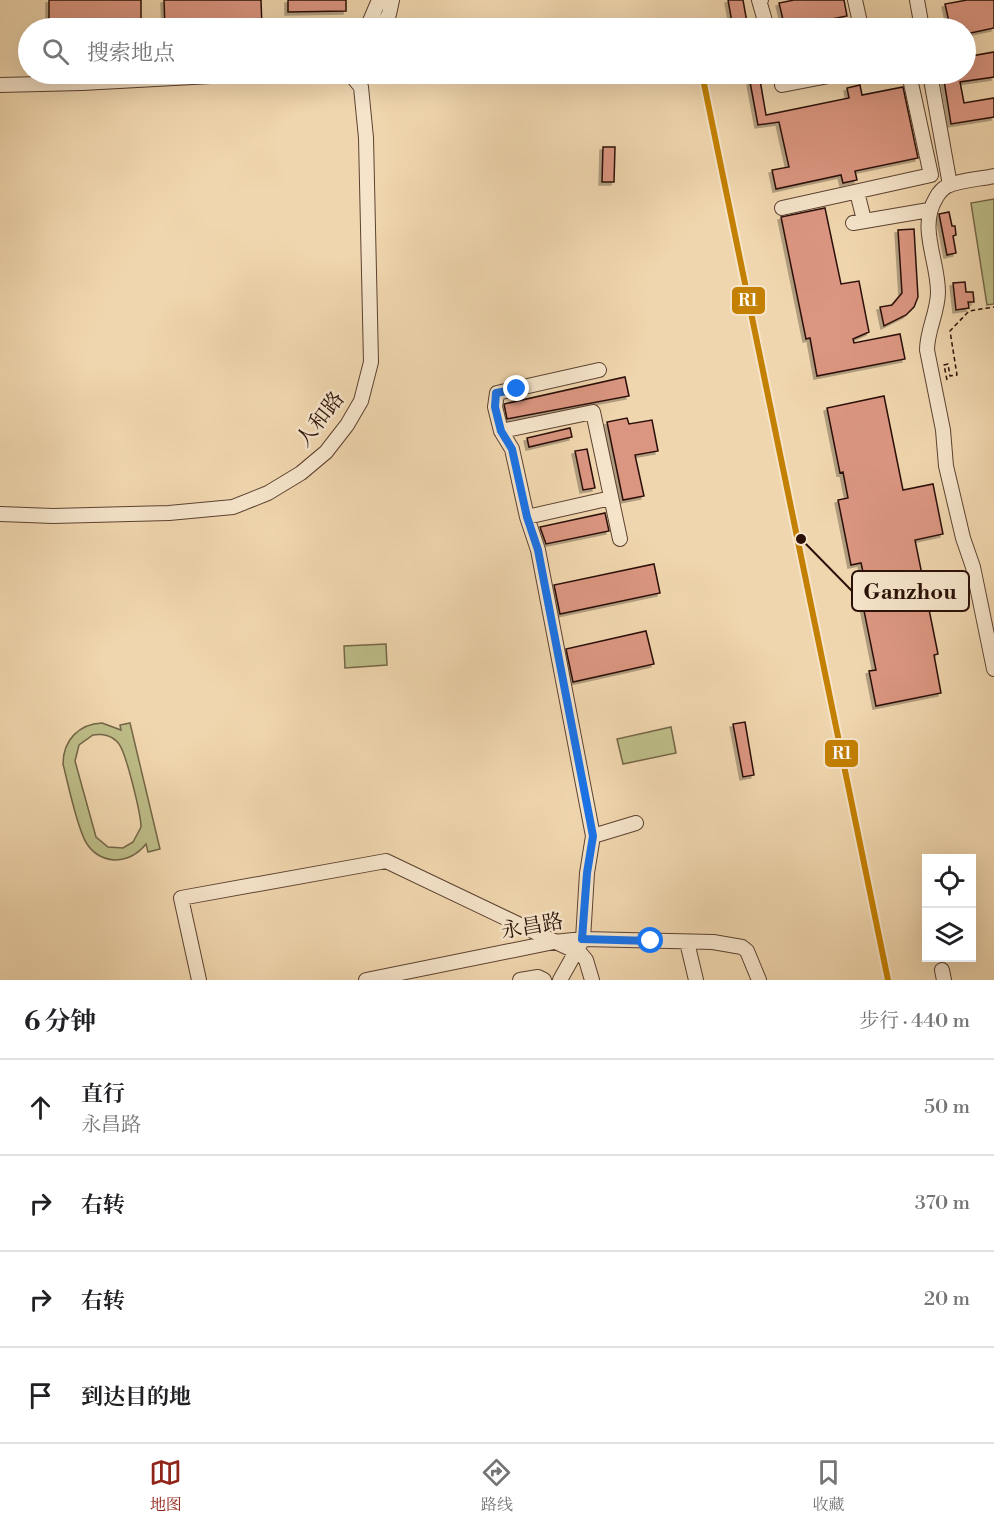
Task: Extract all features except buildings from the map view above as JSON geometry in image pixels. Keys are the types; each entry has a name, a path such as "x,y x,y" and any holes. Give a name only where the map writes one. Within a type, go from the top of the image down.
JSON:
{"street":[{"path":"371,18 379,0"},
{"path":"387,18 392,0"},
{"path":"761,0 759,0 764,18"},
{"path":"855,0 859,18"},
{"path":"917,0 920,18"},
{"path":"0,85 41,84"},
{"name":"人和路","path":"0,514 53,516 169,513 233,507 268,493 285,483 326,452 347,425 361,401 370,362 366,138 361,87 358,84"},
{"path":"783,85 788,84"},
{"path":"782,208 931,175 911,84"},
{"path":"932,84 950,185"},
{"path":"994,177 950,185 940,191 929,210 928,228 938,294 936,311 927,339 946,466 963,538 973,567 994,669"},
{"path":"857,192 858,221 929,210"},
{"path":"592,980 586,960 581,954 580,945 593,836 538,550 527,517 512,449 501,431 495,407 496,393 599,370"},
{"path":"501,431 593,412 620,539"},
{"path":"527,517 611,498"},
{"path":"593,836 636,823"},
{"name":"永昌路","path":"199,980 181,898 386,861 554,942"},
{"name":"永昌路","path":"366,980 554,942 580,945 713,942 742,947 747,951 759,980"},
{"path":"687,942 696,980"},
{"path":"560,980 580,945"},
{"path":"520,980 538,978 544,980"}],"path":[{"path":"947,380 944,365 948,364 950,376 957,375 950,331 969,311 994,307"}],"green space":[{"path":"994,199 994,304 987,305 971,203"},
{"path":"386,644 387,665 345,668 344,646"},
{"path":"102,723 121,730 120,725 130,723 160,849 148,852 146,844 140,851 128,858 114,860 95,853 83,837 63,764 69,741 80,730","holes":["97,734 111,737 119,744 136,797 141,827 133,842 123,848 108,847 96,837 75,761 79,745"]},
{"path":"671,727 676,753 623,764 617,739"}],"transit line":[{"name":"R1","path":"704,84 888,980"}],"place":[{"name":"Ganzhou","path":"801,539"}],"route":[{"path":"517,389 496,393 495,407 501,431 512,449 527,517 538,550 593,836 587,873 582,939 651,941"}]}
